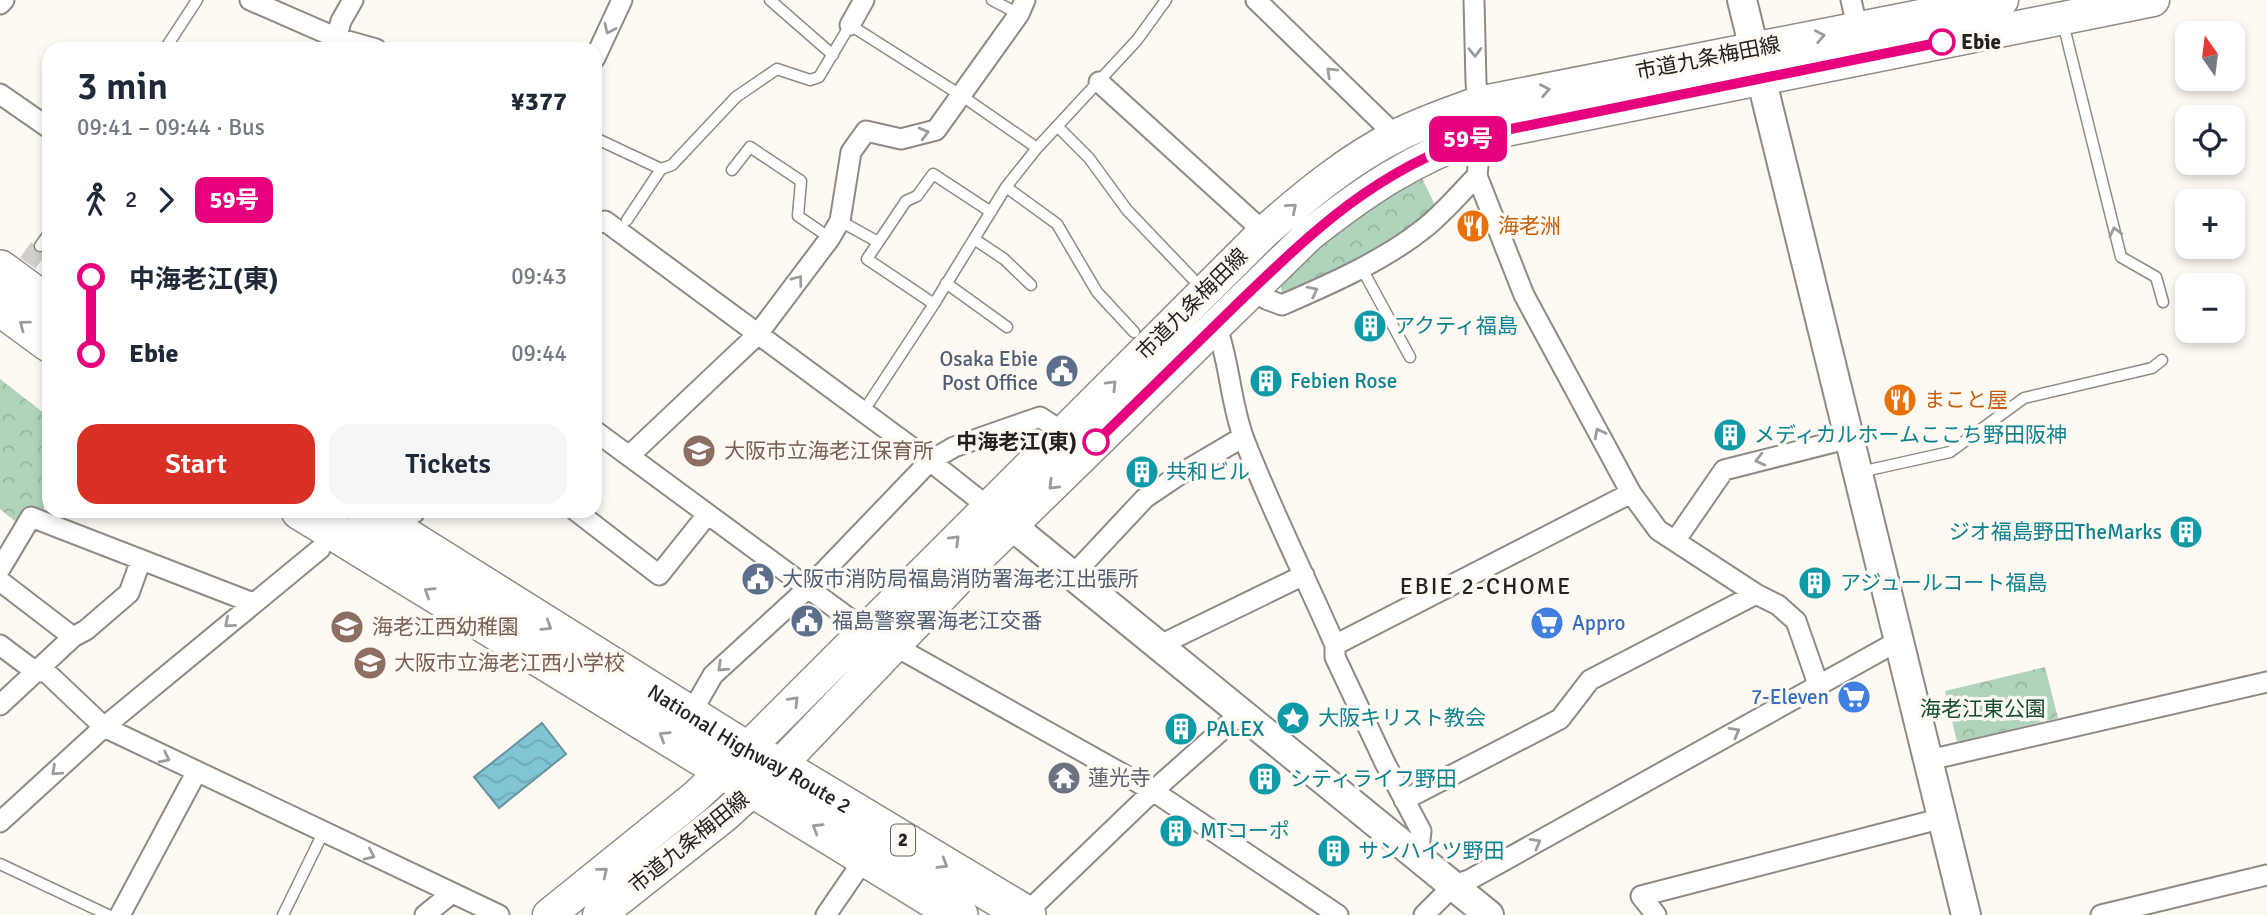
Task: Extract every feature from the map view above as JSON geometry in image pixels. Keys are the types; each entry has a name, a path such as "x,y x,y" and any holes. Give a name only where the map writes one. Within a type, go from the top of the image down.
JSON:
{"highway":[{"path":"0,269 42,300"},
{"path":"0,307 42,338"},
{"name":"National Highway Route 2","path":"312,518 734,761 1026,915"},
{"name":"National Highway Route 2","path":"376,518 690,715 734,761"},
{"name":"National Highway Route 2","path":"766,778 865,858 958,915"}],"main road":[{"name":"市道九条梅田線","path":"550,915 694,798 864,629 1000,517 1216,325 1309,234 1359,195 1407,166 1448,146 1481,135 2002,0"},
{"name":"市道九条梅田線","path":"599,915 766,778 893,645 1000,517 1064,433 1264,232 1309,194 1396,136 1478,103 2062,18 2153,0"}],"street":[{"path":"0,4 4,0"},
{"path":"250,0 333,42"},
{"path":"335,42 341,21 353,0"},
{"path":"602,43 622,0"},
{"path":"850,25 864,0"},
{"path":"1256,0 1396,136"},
{"path":"1474,0 1481,135 1477,176 1524,295 1632,492 1658,530 1756,594 1778,605 1796,621 1818,684"},
{"path":"1742,0 1966,915"},
{"path":"629,456 757,335 835,230 851,152 866,131 901,139 936,130 1022,7"},
{"path":"1099,82 1264,232"},
{"path":"0,94 42,123"},
{"path":"1253,289 1266,299 1282,305 1360,267 1426,228 1477,176"},
{"path":"602,222 605,221 930,461 1489,915"},
{"path":"1216,325 1224,346 1230,391 1244,437 1335,645 1335,657 1421,831 1418,858"},
{"path":"690,715 713,675 808,588 930,461 954,447 1040,417 1064,433"},
{"path":"602,436 864,629"},
{"path":"1072,576 1145,498 1182,472 1244,437"},
{"path":"1675,541 1724,470 1850,438"},
{"path":"1335,645 1632,492"},
{"path":"585,518 659,575 707,515"},
{"path":"0,569 31,517 253,603"},
{"path":"0,821 104,727 320,549"},
{"path":"0,705 73,637 86,631 129,593 141,560"},
{"path":"1158,646 1304,575"},
{"path":"0,581 73,637"},
{"path":"1404,800 1560,719 1590,680 1756,594"},
{"path":"1424,915 1454,885 1469,880 1900,640"},
{"path":"0,645 36,672 46,672 104,727 499,915"},
{"path":"893,645 1153,792 1338,915"},
{"path":"1929,760 2267,682"},
{"path":"1026,915 1153,792 1241,713"},
{"path":"120,915 196,773"},
{"path":"1656,915 1641,896 1943,818"},
{"path":"826,915 865,858"},
{"path":"2101,915 2267,875"},
{"path":"425,915 452,893"}],"lane":[{"path":"170,42 197,0"},
{"path":"770,0 833,55"},
{"path":"992,0 1022,7"},
{"path":"863,412 1006,187 1037,148 1137,40 1166,0"},
{"path":"2062,18 2121,257 2156,277 2163,302"},
{"path":"627,220 661,169 672,165 736,97 777,69 810,80 819,78 850,25 962,96 1037,148"},
{"path":"1058,127 1089,158 1127,210 1192,278"},
{"path":"602,141 661,169"},
{"path":"732,170 750,147 801,181 798,216 878,242"},
{"path":"933,304 867,259 906,201 917,196 933,174 991,212"},
{"path":"1006,187 1057,224 1097,292 1134,332"},
{"path":"974,239 1004,259 1031,285"},
{"path":"1360,267 1410,357"},
{"path":"946,284 1007,327"},
{"path":"1859,473 1951,452 2024,398 2152,368 2162,360"},
{"path":"283,915 323,833"},
{"path":"0,864 108,915"}],"green space":[{"path":"1422,178 1435,205 1384,250 1282,295 1281,285 1287,273 1369,205"},
{"path":"0,379 42,412 42,512 38,509 16,522 0,509"},
{"name":"海老江東公園","path":"2045,667 2058,718 1957,742 1945,691"}],"water":[{"path":"542,723 566,754 499,808 474,777"}],"tunnel":[{"path":"11,287 40,246"}],"bus line":[{"name":"59号","path":"1096,442 1309,234 1359,195 1407,166 1448,146 1481,135 1942,42"}],"place":[{"name":"Ebie","path":"1942,42"},
{"name":"海老洲","path":"1473,226"},
{"name":"アクティ福島","path":"1370,326"},
{"name":"Osaka Ebie Post Office","path":"1062,371"},
{"name":"Febien Rose","path":"1266,381"},
{"name":"まこと屋","path":"1900,400"},
{"name":"メディカルホームここち野田阪神","path":"1730,435"},
{"name":"中海老江(東)","path":"1096,442"},
{"name":"大阪市立海老江保育所","path":"699,451"},
{"name":"共和ビル","path":"1142,472"},
{"name":"ジオ福島野田TheMarks","path":"2186,532"},
{"name":"大阪市消防局福島消防署海老江出張所","path":"758,579"},
{"name":"アジュールコート福島","path":"1815,583"},
{"name":"福島警察署海老江交番","path":"807,621"},
{"name":"Appro","path":"1547,623"},
{"name":"海老江西幼稚園","path":"347,627"},
{"name":"大阪市立海老江西小学校","path":"370,663"},
{"name":"7-Eleven","path":"1854,697"},
{"name":"大阪キリスト教会","path":"1293,718"},
{"name":"PALEX","path":"1181,729"},
{"name":"蓮光寺","path":"1064,778"},
{"name":"シティライフ野田","path":"1265,779"},
{"name":"MTコーポ","path":"1176,831"},
{"name":"サンハイツ野田","path":"1334,851"}],"district":[{"name":"EBIE 2-CHOME","path":"1486,586"}]}
